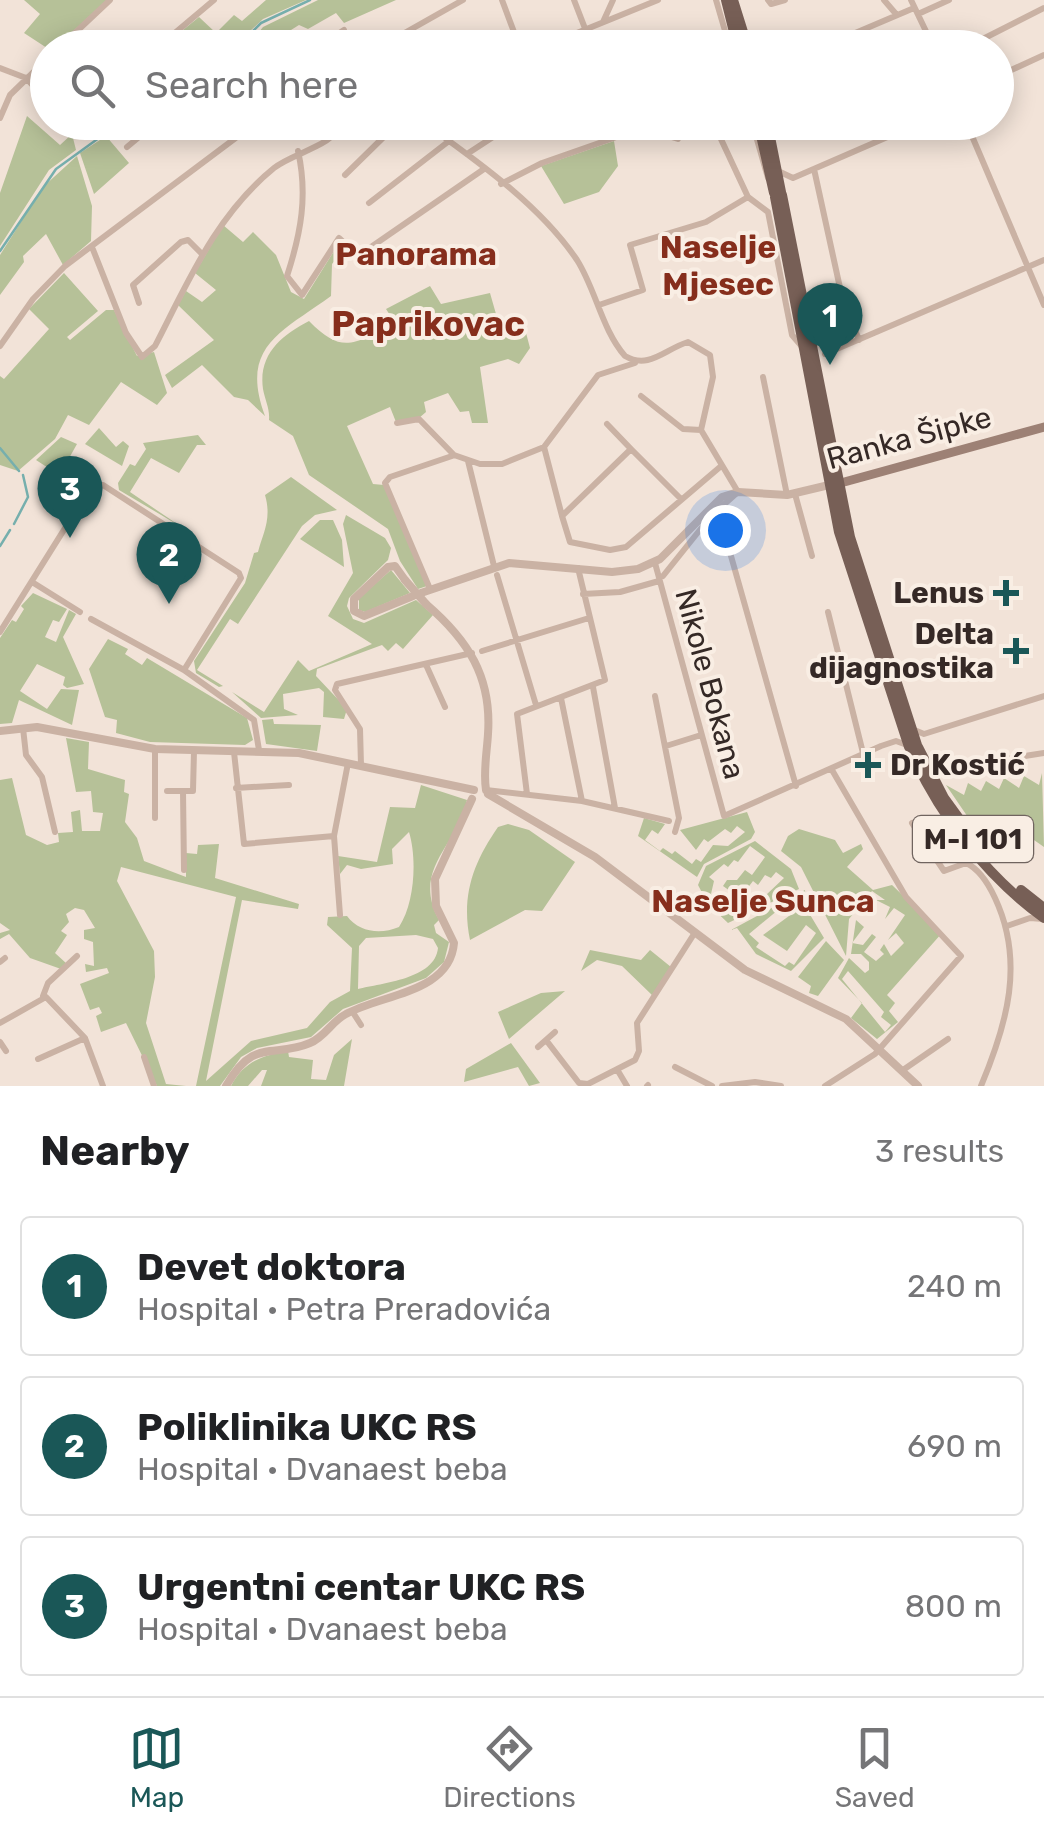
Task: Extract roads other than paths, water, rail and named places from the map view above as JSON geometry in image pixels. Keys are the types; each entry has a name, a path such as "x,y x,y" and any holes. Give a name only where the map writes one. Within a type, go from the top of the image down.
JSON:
{"main road":[{"path":"726,0 733,30"},
{"path":"734,0 743,30"},
{"name":"M-I 101","path":"761,140 779,194 833,485"},
{"name":"M-I 101","path":"769,140 774,176"},
{"name":"M-I 101","path":"779,194 804,349 851,575 904,726 968,833 1009,880 1044,908"},
{"name":"Ranka Šipke","path":"833,485 1044,427"},
{"name":"M-I 101","path":"916,746 951,822 1020,899 1044,919"}],"street":[{"path":"78,30 110,0"},
{"path":"178,30 214,0"},
{"path":"410,30 464,0"},
{"path":"502,0 513,30"},
{"path":"574,0 586,30 658,0"},
{"path":"602,24 613,0"},
{"path":"716,0 727,30"},
{"path":"768,0 772,4 785,0"},
{"path":"884,0 896,14"},
{"path":"860,30 896,14 949,0"},
{"path":"1001,30 1044,8"},
{"path":"1014,69 1044,55"},
{"path":"0,68 30,82"},
{"path":"0,118 10,96 30,74"},
{"path":"127,147 135,140"},
{"path":"0,346 38,293 233,140"},
{"path":"92,247 92,258 138,356 142,357 154,346 202,252 261,180 298,151 323,140"},
{"path":"345,175 381,140"},
{"path":"467,154 488,140"},
{"path":"501,184 542,163 608,140"},
{"path":"722,140 748,196 768,212 792,335 804,349"},
{"path":"774,176 793,178 882,140"},
{"path":"974,140 1044,305"},
{"path":"369,203 448,141 484,168 566,245 618,349 635,362"},
{"path":"298,151 303,220 287,276 293,288 304,295 340,238 358,256 484,168"},
{"path":"814,170 842,297 859,340"},
{"path":"779,194 793,178"},
{"path":"599,305 643,290 630,245 706,222 748,196"},
{"path":"138,303 133,285 181,242 188,240 202,252"},
{"path":"826,354 1044,260"},
{"path":"397,423 418,420 454,456 495,465 544,448 598,375 650,361 688,342 708,352 713,377 701,430 738,492"},
{"path":"763,377 791,495 812,556"},
{"path":"641,396 683,429 701,430"},
{"path":"607,424 680,498"},
{"path":"544,448 570,542 617,549 638,540 680,498 720,466"},
{"path":"562,516 631,449"},
{"path":"422,593 386,483 390,477 454,456"},
{"path":"468,461 495,570 536,705"},
{"path":"0,632 92,485 104,485 240,574 184,670"},
{"name":"Ranka Šipke","path":"738,492 791,495 833,485"},
{"path":"583,594 624,592 661,578 738,492"},
{"path":"226,1086 249,1058 272,1048 313,1042 352,1011 427,982 447,967 454,943 435,901 437,872 468,812 482,794 488,700 477,652 426,604 405,580 395,566 388,567 357,596 354,611 364,616 422,593 530,563 628,572 654,563 711,504 738,492"},
{"path":"718,510 796,786 896,741 916,746 1044,696"},
{"name":"Nikole Bokana","path":"654,563 724,816 796,786"},
{"path":"527,794 517,714 604,680 578,568"},
{"path":"32,582 80,612"},
{"path":"828,612 863,753"},
{"path":"361,765 360,729 334,687 343,680 427,667 589,618"},
{"path":"92,619 184,670 254,720 259,750"},
{"path":"427,667 445,707"},
{"path":"593,687 615,808"},
{"path":"656,696 679,818 675,832"},
{"path":"561,698 582,802"},
{"path":"896,741 904,726"},
{"path":"904,726 916,746"},
{"path":"0,731 23,728 156,749 259,750 348,762 482,794 527,794 582,802 669,822"},
{"path":"23,728 26,756 42,777 55,832"},
{"path":"666,746 701,734"},
{"path":"155,818 156,749"},
{"path":"167,790 193,791 194,751"},
{"path":"234,752 245,845 334,836"},
{"path":"948,768 1044,754"},
{"path":"340,916 334,836 348,762"},
{"path":"830,1085 880,1048 956,965 960,952 906,897 831,770"},
{"path":"236,788 289,785"},
{"path":"183,791 184,870"},
{"path":"482,794 568,839 694,934 760,978 831,1009 880,1048 914,1085"},
{"path":"912,824 942,870 968,864 991,889 1007,926 1012,967 1008,1004 984,1086"},
{"path":"1020,899 1025,913 1021,921"},
{"path":"1007,926 1044,919"},
{"path":"546,1040 574,1080 587,1085 618,1072 638,1056 637,1023 694,934"},
{"path":"0,1023 44,996 48,982 77,956"},
{"path":"44,996 85,1038 103,1086"},
{"path":"352,1011 362,1025"},
{"path":"538,1046 555,1032"},
{"path":"38,1059 85,1038"},
{"path":"903,1070 948,1039"},
{"path":"0,1042 6,1050"},
{"path":"144,1057 154,1086"},
{"path":"675,1067 712,1086"},
{"path":"618,1072 627,1086"},
{"path":"722,1086 755,1082 780,1086"}],"waterway":[{"path":"254,30 310,0"},
{"path":"0,251 56,169 96,140"},
{"path":"0,448 19,471"},
{"path":"14,524 28,497 23,475"},
{"path":"0,546 10,530"}],"place":[{"name":"Devet doktora","path":"830,365"},
{"name":"Urgentni centar UKC RS","path":"70,538"},
{"name":"Lenus","path":"1006,593"},
{"name":"Poliklinika UKC RS","path":"169,604"},
{"name":"Delta dijagnostika","path":"1016,651"},
{"name":"Dr Kostić","path":"868,765"}],"district":[{"name":"Panorama","path":"416,254"},
{"name":"Naselje Mjesec","path":"718,266"},
{"name":"Paprikovac","path":"428,324"},
{"name":"Naselje Sunca","path":"763,901"}]}
